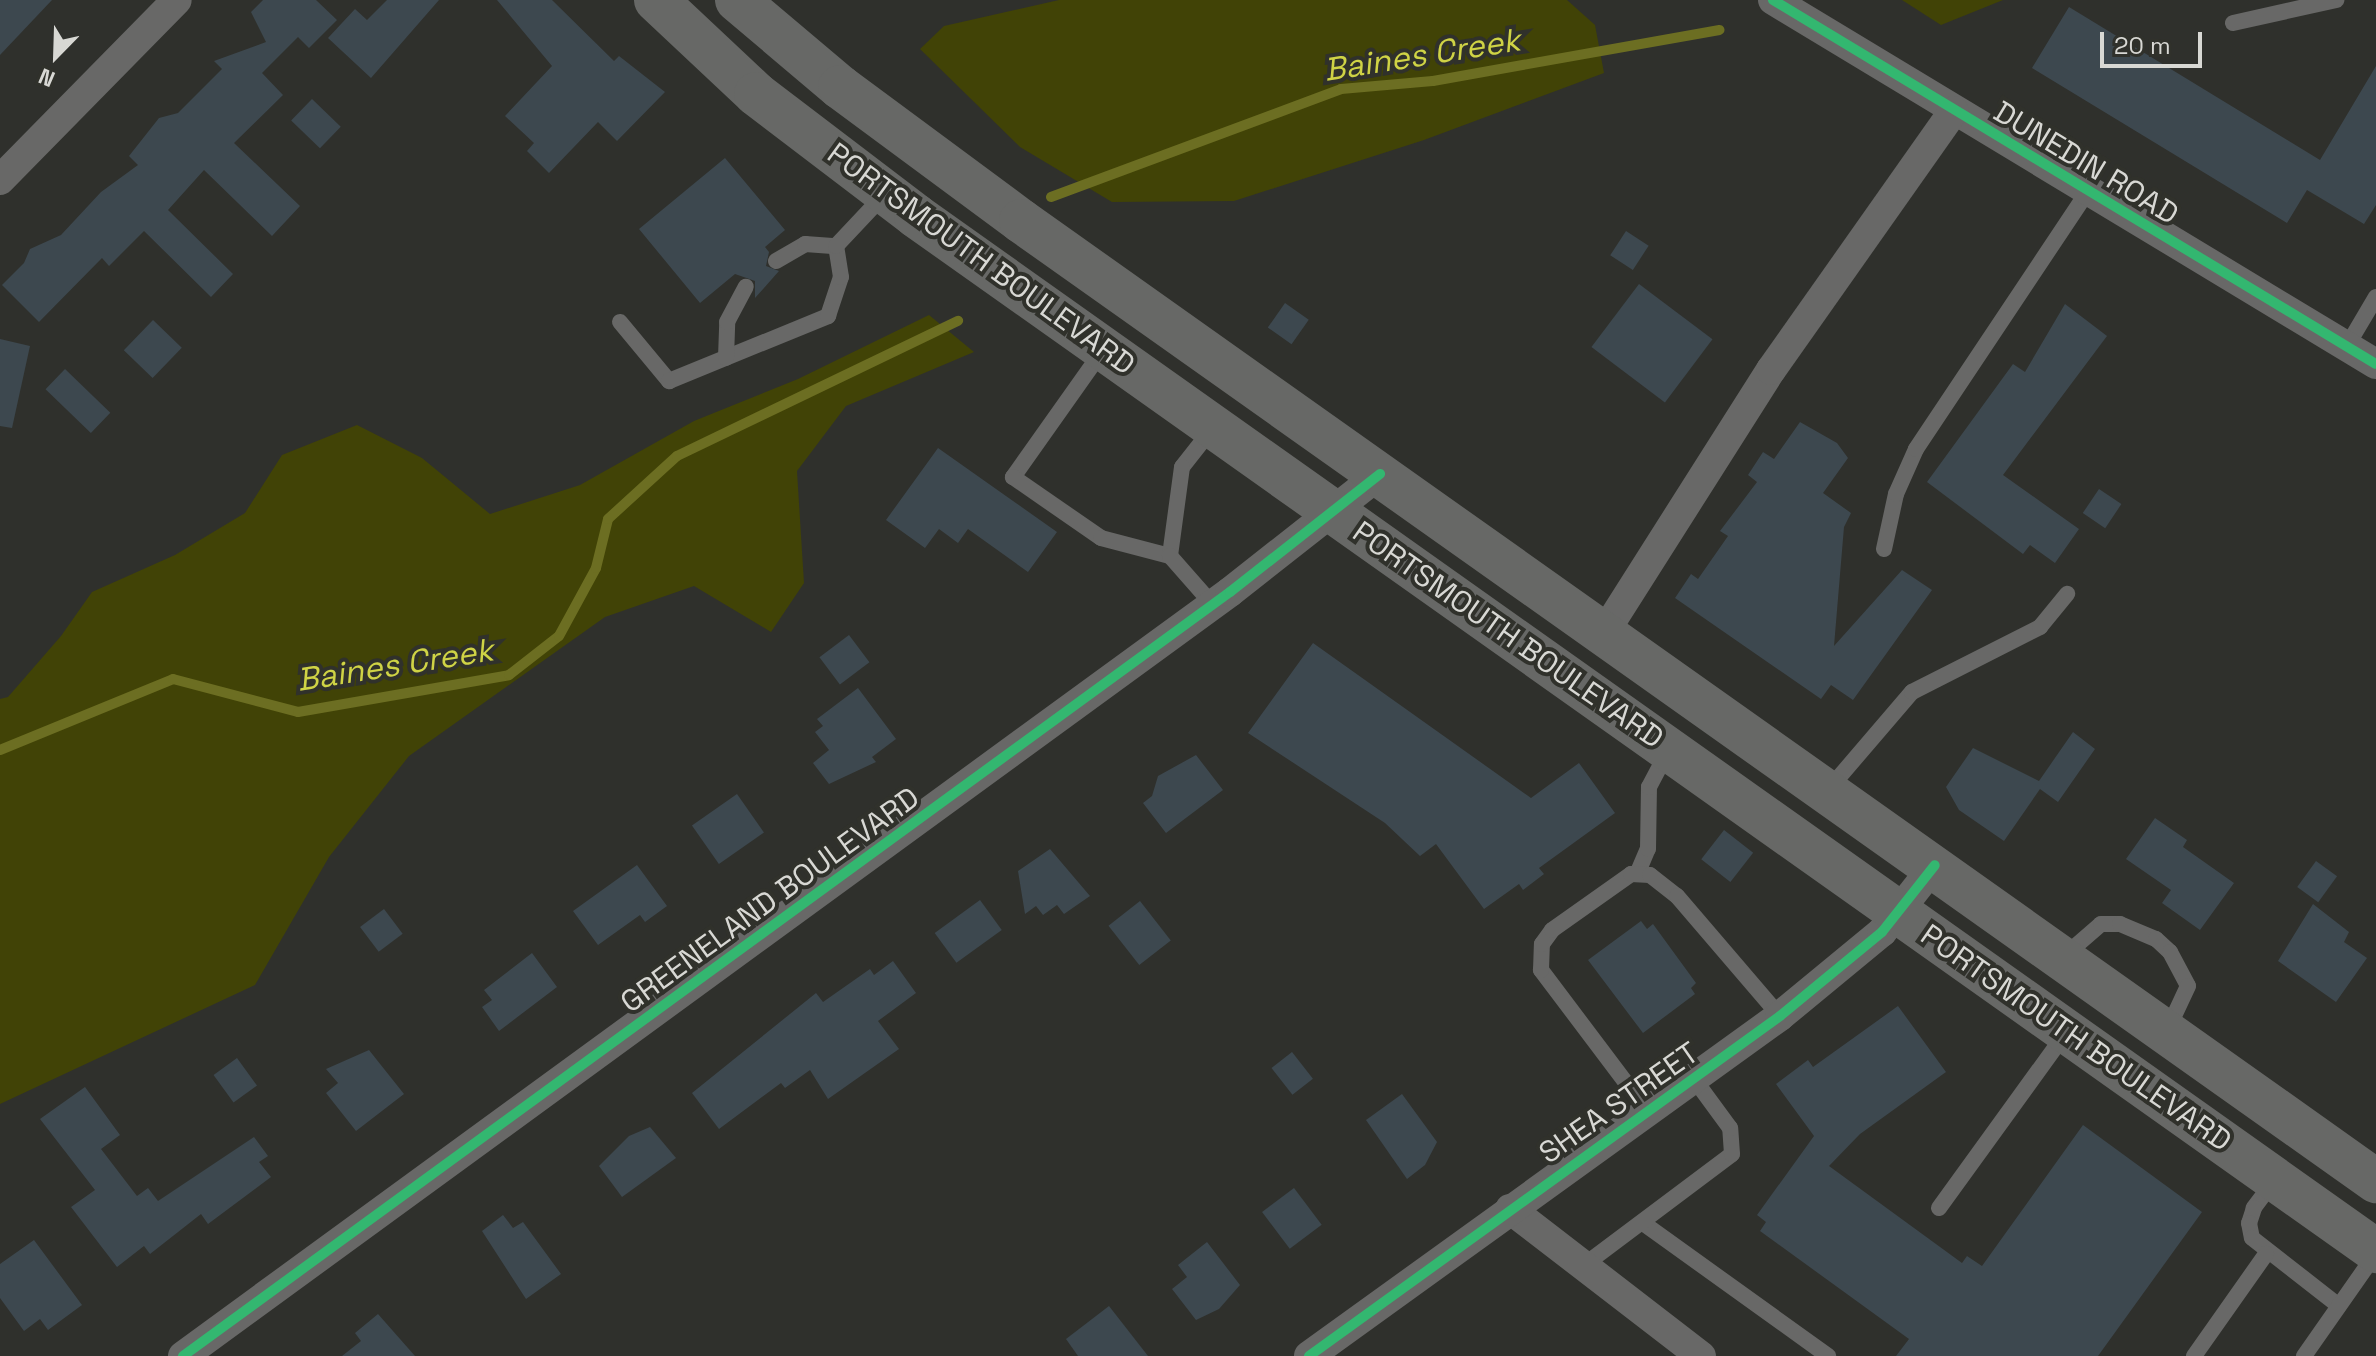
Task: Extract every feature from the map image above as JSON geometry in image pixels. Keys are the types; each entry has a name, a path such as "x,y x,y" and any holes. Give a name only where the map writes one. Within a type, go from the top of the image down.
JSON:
{"main road":[{"name":"PORTSMOUTH BOULEVARD","path":"656,0 756,94 886,193 2376,1252"},
{"name":"PORTSMOUTH BOULEVARD","path":"737,0 840,87 997,203 1827,792 1935,865 2376,1181"}],"street":[{"path":"0,180 177,0"},
{"name":"DUNEDIN ROAD","path":"1773,0 2087,193 2376,364"},
{"path":"1604,633 1771,370 1954,111"},
{"name":"GREENELAND BOULEVARD","path":"183,1356 1213,605 1380,474"},
{"name":"SHEA STREET","path":"1309,1356 1780,1016 1882,932 1935,865"},
{"path":"1510,1209 1701,1356"}],"lane":[{"path":"2233,23 2336,0"},
{"path":"836,246 886,193"},
{"path":"1884,549 1896,494 1916,449 2087,193"},
{"path":"776,261 805,244 836,246"},
{"path":"620,322 669,381 828,316 841,277 836,246"},
{"path":"726,358 727,322 746,287"},
{"path":"2347,346 2376,297"},
{"path":"1104,348 1013,477 1101,538 1170,556 1213,605"},
{"path":"1170,556 1182,467 1214,427"},
{"path":"1827,792 1912,692 2040,627 2067,594"},
{"path":"1648,1112 1541,970 1538,958 1552,930 1638,872 1648,849 1649,787 1668,749"},
{"path":"1638,872 1661,881 1677,896 1780,1016"},
{"path":"2063,958 2101,924 2120,924 2156,939 2170,952 2188,986 2167,1032"},
{"path":"1939,1208 2067,1032"},
{"path":"1583,1266 1732,1154 1730,1128 1694,1079"},
{"path":"2275,1180 2249,1223 2252,1238 2266,1254 2339,1306"},
{"path":"1643,1223 1828,1356"},
{"path":"2304,1356 2376,1252"},
{"path":"2194,1356 2266,1254"}],"shaded area":[{"path":"1059,0 1567,0 1595,25 1604,73 1424,140 1234,201 1112,202 1020,147 920,49 944,26"},
{"path":"1902,0 2003,0 1941,25"},
{"path":"929,315 974,352 846,406 797,471 804,583 771,632 694,586 605,617 409,756 329,857 255,985 0,1104 0,699 8,697 61,636 92,592 175,555 245,513 282,455 357,425 422,458 490,514 580,485 694,421 798,379"}],"building":[{"path":"0,0 52,0 0,55"},
{"path":"263,0 316,0 337,20 309,48 298,37 262,73 283,95 234,143 300,206 272,236 204,170 168,210 233,274 211,297 144,231 109,266 102,258 39,322 2,285 24,263 30,249 61,235 101,192 138,165 129,156 159,118 178,113 222,69 214,61 266,42 251,12"},
{"path":"387,0 439,0 371,78 328,38 355,9 367,20"},
{"path":"497,0 552,0 614,61 619,56 665,92 617,141 598,122 549,173 527,151 534,143 505,116 552,66"},
{"path":"2069,7 2320,160 2376,66 2376,205 2364,224 2307,190 2287,223 2032,68"},
{"path":"312,99 341,127 320,148 291,121"},
{"path":"725,158 785,230 765,247 769,252 766,266 779,271 755,298 755,281 735,274 700,303 639,229"},
{"path":"1626,231 1649,246 1633,270 1610,255"},
{"path":"1639,284 1712,339 1665,402 1591,347"},
{"path":"1285,303 1309,320 1292,344 1268,328"},
{"path":"2065,304 2107,336 2003,475 2079,529 2055,563 2030,545 2023,554 1927,482 2013,364 2025,372"},
{"path":"153,320 182,348 153,378 124,350"},
{"path":"0,339 30,346 12,428 0,426"},
{"path":"65,369 110,413 91,433 46,389"},
{"path":"1800,422 1837,443 1848,458 1823,493 1851,513 1844,527 1834,646 1902,570 1932,590 1853,700 1831,685 1821,699 1675,598 1691,574 1698,579 1728,536 1720,531 1757,482 1748,475 1763,452 1774,459"},
{"path":"938,448 1057,532 1028,572 968,529 958,543 939,529 925,548 886,520"},
{"path":"2099,489 2121,504 2105,528 2083,513"},
{"path":"849,635 869,662 840,684 819,657"},
{"path":"1313,643 1531,798 1579,763 1615,813 1539,868 1544,874 1523,890 1519,884 1484,909 1436,844 1420,856 1385,823 1248,733"},
{"path":"858,688 896,739 872,757 876,762 829,784 813,763 829,750 815,732 823,726 817,719"},
{"path":"2073,732 2095,749 2058,802 2040,789 2004,841 1959,810 1946,787 1973,748 2039,781"},
{"path":"1196,755 1223,790 1166,833 1143,803 1152,796 1158,776"},
{"path":"737,794 764,833 719,864 692,826"},
{"path":"2155,818 2187,840 2183,847 2234,883 2200,930 2162,903 2171,890 2126,859"},
{"path":"1724,830 1753,853 1730,882 1701,859"},
{"path":"1050,849 1090,896 1064,914 1057,905 1043,915 1036,906 1025,914 1018,871"},
{"path":"2316,861 2337,876 2318,902 2297,887"},
{"path":"637,865 667,906 645,922 640,915 598,945 573,911"},
{"path":"980,900 1002,930 956,963 935,933"},
{"path":"1140,901 1171,940 1139,965 1108,926"},
{"path":"2313,904 2349,932 2344,942 2367,958 2336,1002 2278,961"},
{"path":"384,909 403,934 379,952 360,927"},
{"path":"1641,921 1647,929 1653,924 1696,983 1691,988 1695,994 1643,1033 1588,960"},
{"path":"532,953 557,987 499,1031 482,1007 492,1000 484,990"},
{"path":"893,961 916,993 878,1021 899,1049 828,1099 810,1070 785,1088 781,1083 719,1129 692,1093 816,993 823,1002 870,969 874,975"},
{"path":"1898,1006 1946,1072 1860,1134 1829,1166 1962,1263 1967,1256 1982,1266 2083,1125 2202,1212 2098,1356 1896,1356 1909,1339 1760,1231 1766,1222 1757,1215 1814,1136 1776,1084 1808,1060 1813,1067"},
{"path":"369,1050 404,1094 356,1131 326,1093 338,1083 326,1069"},
{"path":"1292,1052 1313,1079 1292,1095 1272,1068"},
{"path":"237,1058 257,1086 234,1103 214,1075"},
{"path":"85,1087 120,1135 101,1149 137,1196 148,1188 158,1201 254,1137 268,1156 259,1162 271,1177 208,1224 201,1214 150,1254 144,1246 117,1267 71,1207 95,1190 40,1119"},
{"path":"1402,1094 1437,1142 1425,1165 1407,1179 1366,1120"},
{"path":"650,1127 676,1158 622,1197 599,1166 629,1136"},
{"path":"1294,1188 1322,1225 1290,1249 1262,1212"},
{"path":"503,1215 513,1228 523,1222 561,1274 526,1299 482,1231"},
{"path":"34,1240 82,1305 48,1330 40,1319 24,1331 0,1298 0,1264"},
{"path":"1207,1242 1240,1285 1219,1309 1196,1320 1172,1289 1187,1277 1178,1265"},
{"path":"1109,1306 1148,1356 1078,1356 1066,1339"},
{"path":"378,1314 415,1356 342,1356 361,1341 355,1333"}],"waterway":[{"name":"Baines Creek","path":"1051,197 1341,89 1433,81 1720,30"},
{"name":"Baines Creek","path":"0,750 173,679 298,712 509,675 559,636 596,568 608,519 677,456 958,321"}],"cycle path":[{"path":"1773,0 2376,364"},
{"path":"183,1356 1230,592 1380,474"},
{"path":"1309,1356 1780,1016 1882,932 1935,865"}]}
